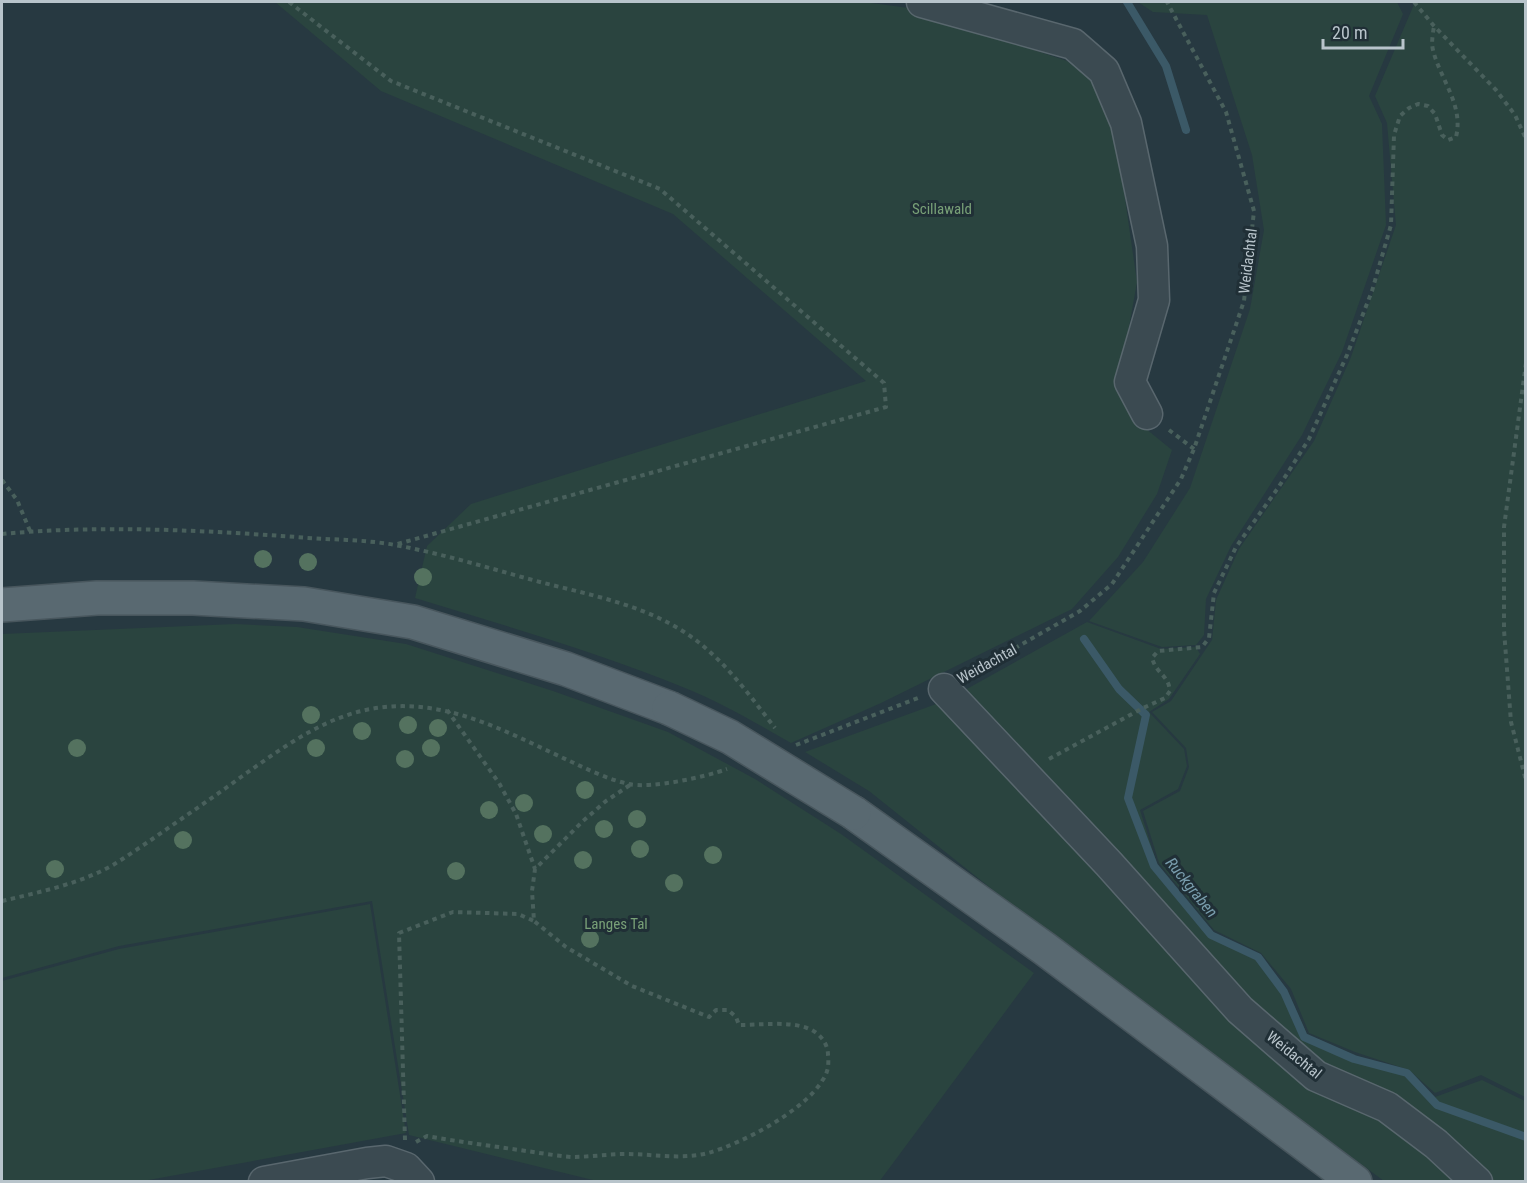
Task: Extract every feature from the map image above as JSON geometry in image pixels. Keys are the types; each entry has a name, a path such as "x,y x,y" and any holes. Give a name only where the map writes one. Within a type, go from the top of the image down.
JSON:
{"main road":[{"path":"2,605 97,598 193,598 304,604 413,622 566,669 669,708 730,737 854,813 1045,949 1354,1182"}],"street":[{"path":"922,2 1007,13 1073,44 1104,71 1126,123 1152,246 1154,300 1130,382 1147,414"},
{"name":"Weidachtal","path":"944,689 1109,864 1240,1010 1316,1076 1387,1107 1436,1144 1477,1182"},
{"path":"264,1182 367,1162 386,1161 410,1166"}],"path":[{"path":"289,2 391,81 660,189 884,383 886,407 394,545"},
{"name":"Weidachtal","path":"944,689 1080,611 1112,584 1181,479 1194,448 1244,301 1254,211 1226,112 1167,2"},
{"path":"1414,2 1496,90 1515,116 1526,139"},
{"path":"1023,774 1165,698 1170,691 1169,681 1155,668 1152,657 1158,651 1202,647 1209,638 1214,593 1236,548 1309,439 1347,355 1372,291 1391,225 1394,135 1400,116 1418,104 1428,106 1435,114 1442,135 1448,140 1456,137 1459,124 1455,107 1432,48 1434,26"},
{"path":"1526,363 1504,527 1504,630 1511,722 1526,781"},
{"path":"2,480 17,500 30,531"},
{"path":"2,534 30,531 222,532 394,545 598,597 643,612 681,630 713,654 776,729"},
{"path":"790,747 944,689"},
{"path":"2,901 70,884 113,865 283,747 326,723 357,711 413,706 447,710 481,721 587,769 630,785 660,784 728,769"},
{"path":"447,710 499,783 516,814 536,869 532,891 534,921"},
{"path":"536,869 583,821 606,801 630,785"},
{"path":"453,912 518,914 534,921 566,947 632,986 709,1017 716,1010 728,1010 736,1017 739,1025 805,1027 815,1032 825,1042 828,1050 827,1074 822,1083 798,1106 752,1135 708,1153 657,1157 627,1154 571,1157 427,1136 410,1166 399,933 453,912"}],"green space":[{"name":"Scillawald","path":"275,2 864,2 909,8 1067,61 1092,81 1115,129 1137,282 1119,383 1140,424 1172,450 1157,494 1118,557 1072,609 881,703 791,743 712,700 652,675 551,640 415,598 427,546 471,504 866,381 673,214 381,91"},
{"path":"1138,2 1397,2 1403,14 1369,96 1382,124 1386,225 1342,352 1302,435 1231,546 1206,599 1204,635 1196,645 1162,647 1089,621 1143,562 1190,488 1250,309 1264,230 1252,155 1207,15 1153,12"},
{"path":"1415,2 1525,2 1525,1097 1481,1075 1435,1093 1409,1070 1355,1052 1309,1033 1291,989 1261,953 1214,930 1159,863 1143,811 1180,791 1189,767 1186,748 1152,712 1171,701 1212,640 1216,600 1239,549 1314,441 1351,357 1396,225 1387,123 1375,96"},
{"path":"1087,622 1161,649 1196,647 1200,654 1169,699 1149,712 1184,749 1187,766 1178,789 1140,810 1157,864 1213,932 1259,954 1287,990 1307,1034 1354,1055 1407,1072 1435,1097 1482,1080 1525,1101 1525,1181 1384,1181 1053,938 869,791 805,752 947,700"},
{"name":"Langes Tal","path":"235,624 297,627 406,644 553,691 668,732 755,779 841,834 1034,973 879,1182 597,1181 409,1135 372,901 119,946 2,978 2,634"},
{"path":"370,904 406,1133 143,1181 2,1181 2,981 119,949"}],"waterway":[{"name":"Ruckgraben","path":"1127,2 1166,66 1186,130"},
{"name":"Ruckgraben","path":"1084,639 1119,689 1146,715 1128,798 1154,866 1211,935 1258,957 1284,992 1304,1037 1354,1059 1407,1073 1437,1105 1526,1137"}]}
